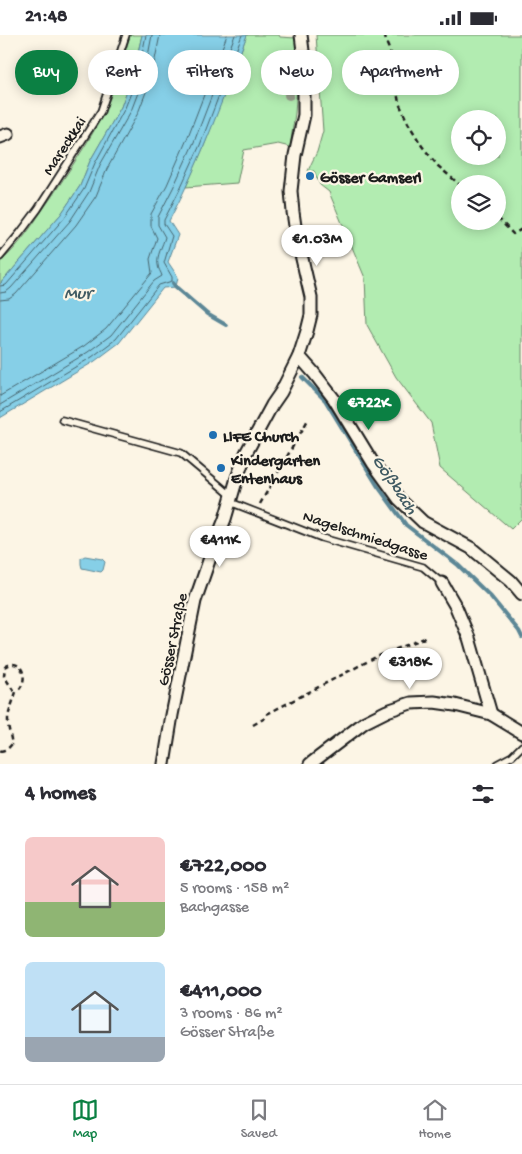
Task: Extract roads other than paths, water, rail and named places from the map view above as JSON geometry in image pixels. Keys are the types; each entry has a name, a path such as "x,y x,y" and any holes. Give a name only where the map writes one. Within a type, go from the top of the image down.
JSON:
{"street":[{"name":"Gösser Straße","path":"164,764 195,601 225,519 246,453 297,359 311,315 311,297 296,233 291,191 295,155 304,115 304,59 301,35"},
{"path":"297,359 314,373 334,399 373,463 399,499 423,522 471,548 511,581 522,594"},
{"name":"Nagelschmiedgasse","path":"442,583 456,607 469,639 491,714"},
{"path":"310,764 365,722 387,711 411,703 434,702 491,714 522,733"}],"lane":[{"name":"Mareckkai","path":"0,257 38,209 101,111 126,35"},
{"path":"62,420 181,453 231,499"},
{"name":"Nagelschmiedgasse","path":"231,499 254,511 322,538 423,567 442,583"},
{"path":"497,764 512,756 522,746"}],"water":[{"name":"Mur","path":"142,35 247,35 241,50 168,50 168,95 224,95 181,198 169,221 178,235 168,262 178,277 176,287 163,288 119,343 95,361 0,418 0,284 61,214 80,186 90,161 121,107 125,95 158,95 158,50 139,50"},
{"path":"85,556 102,559 105,562 103,570 101,572 82,568 81,558"}],"waterway":[{"name":"Gößbach","path":"173,283 207,314 226,325"},
{"name":"Gößbach","path":"302,377 325,400 377,485 406,525 458,565 491,597 522,637"}],"place":[{"name":"Gösser Gamserl","path":"310,176"},
{"name":"LIFE Church","path":"213,435"},
{"name":"Kindergarten Entenhaus","path":"221,468"}]}
